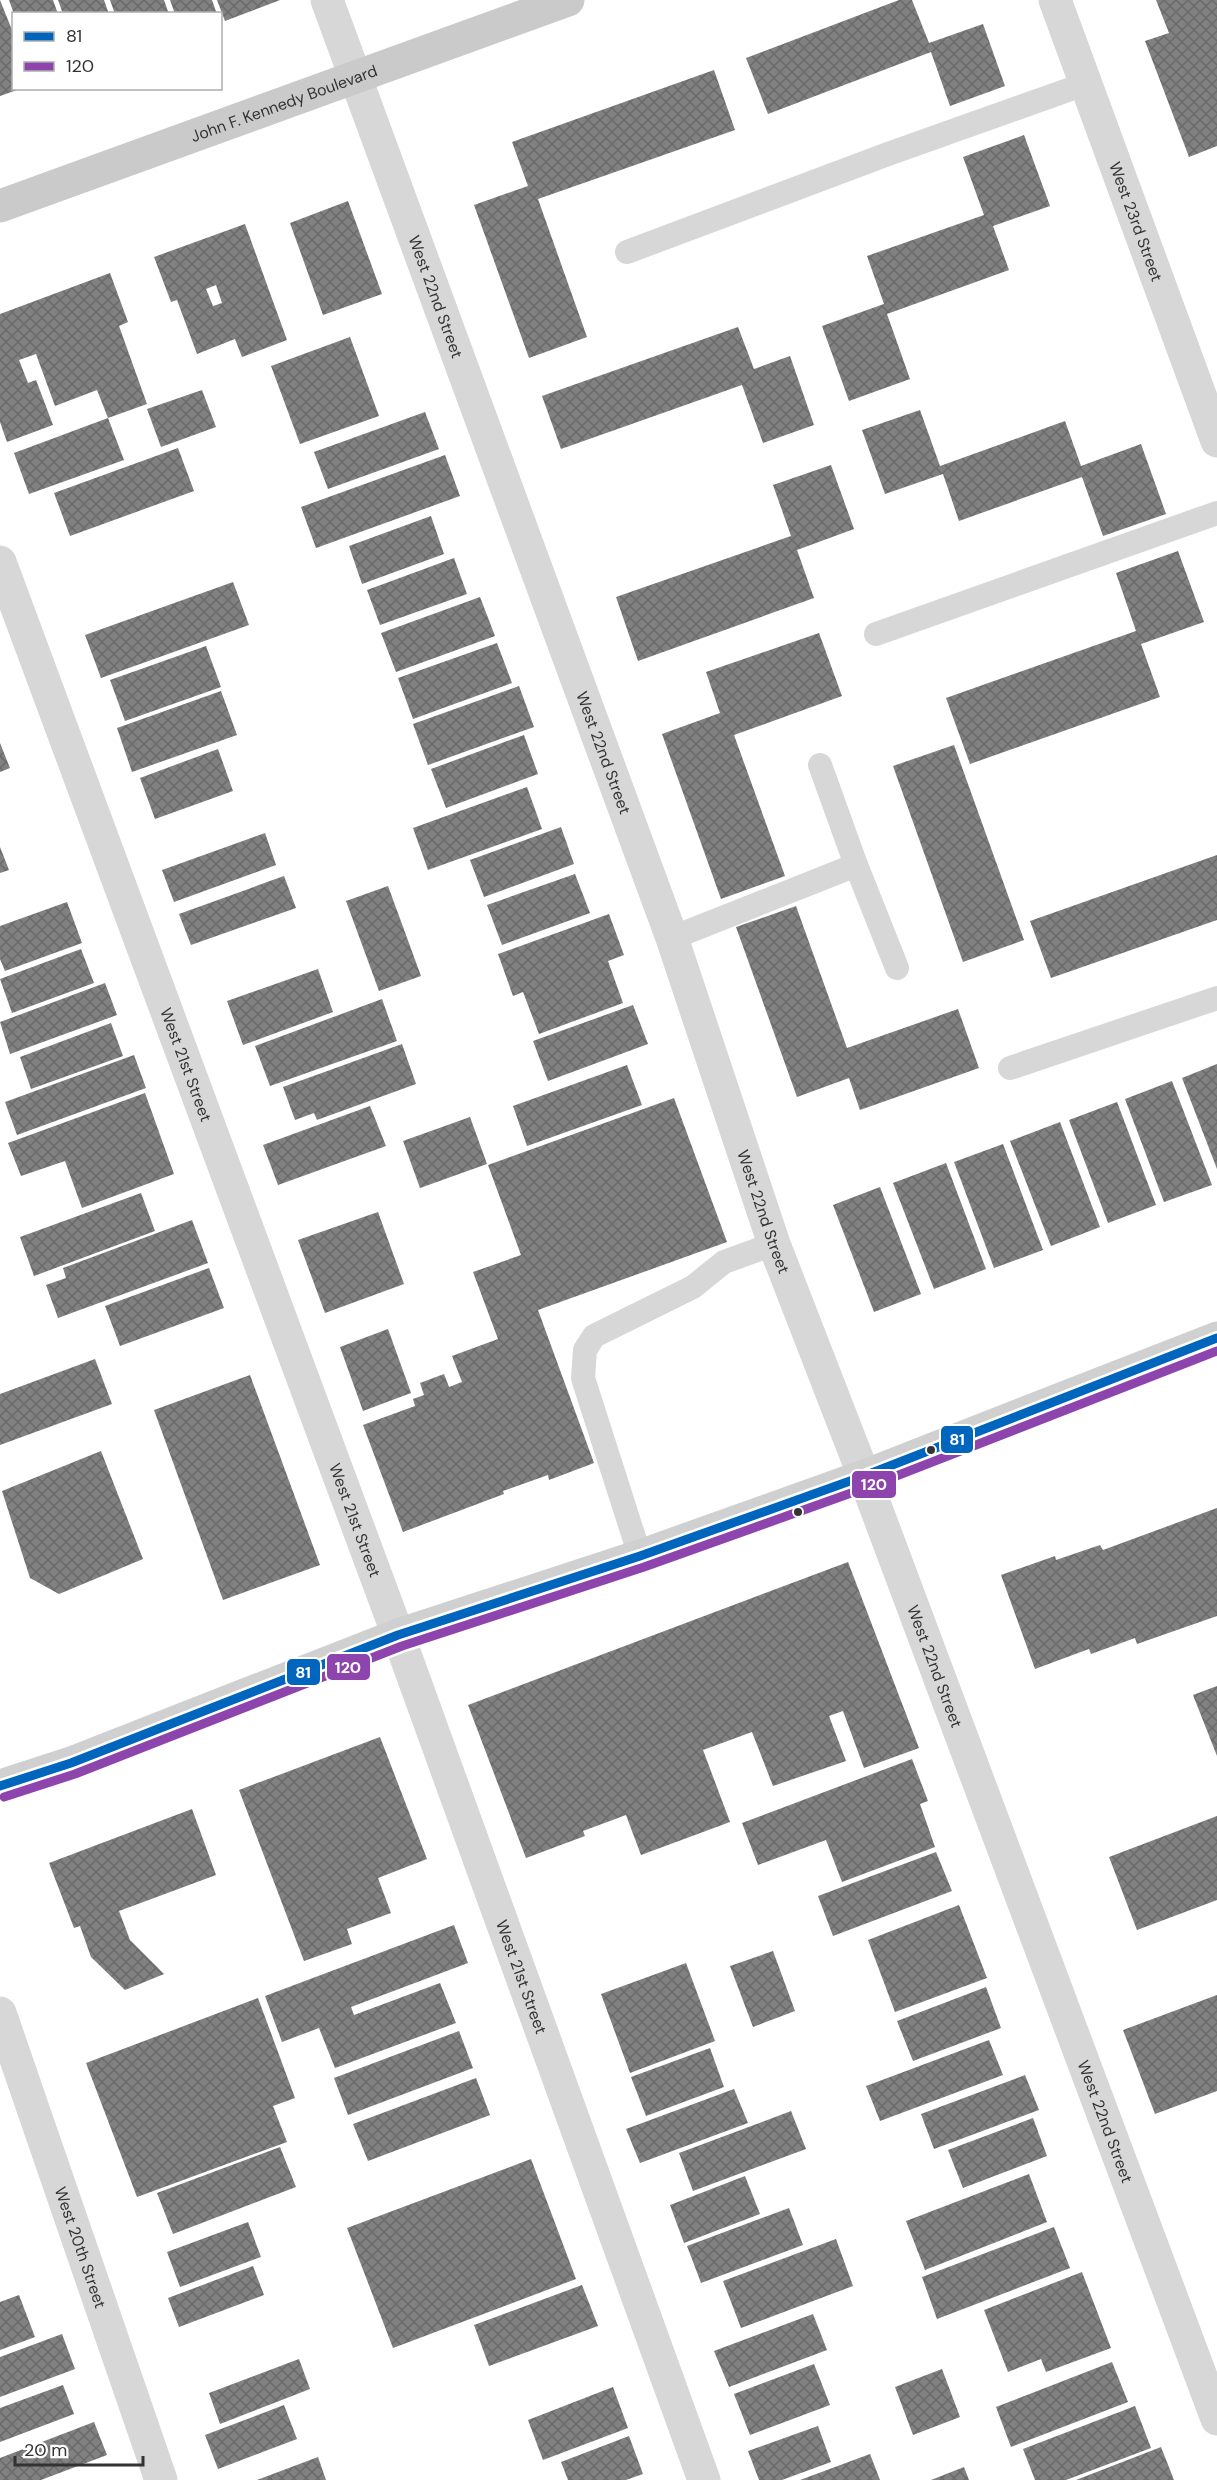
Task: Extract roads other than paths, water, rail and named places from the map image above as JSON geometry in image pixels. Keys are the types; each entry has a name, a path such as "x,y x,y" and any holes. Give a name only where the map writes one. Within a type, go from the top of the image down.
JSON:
{"main road":[{"name":"John F. Kennedy Boulevard","path":"0,206 568,0"},
{"path":"0,1786 71,1763 399,1635 640,1556 864,1476 1217,1338"}],"street":[{"name":"West 22nd Street","path":"327,0 672,938 774,1244 864,1476 1217,2419"},
{"name":"West 23rd Street","path":"1055,0 1217,441"},
{"name":"West 21st Street","path":"0,562 399,1635 704,2480"},
{"name":"West 20th Street","path":"0,2013 160,2480"}],"lane":[{"path":"627,252 888,154 1085,84"},
{"path":"876,634 1217,513"},
{"path":"820,765 855,866 897,968"},
{"path":"672,938 855,866"},
{"path":"1010,1068 1217,998"},
{"path":"640,1556 584,1378 585,1350 594,1336 693,1287 724,1262 774,1244"}]}
